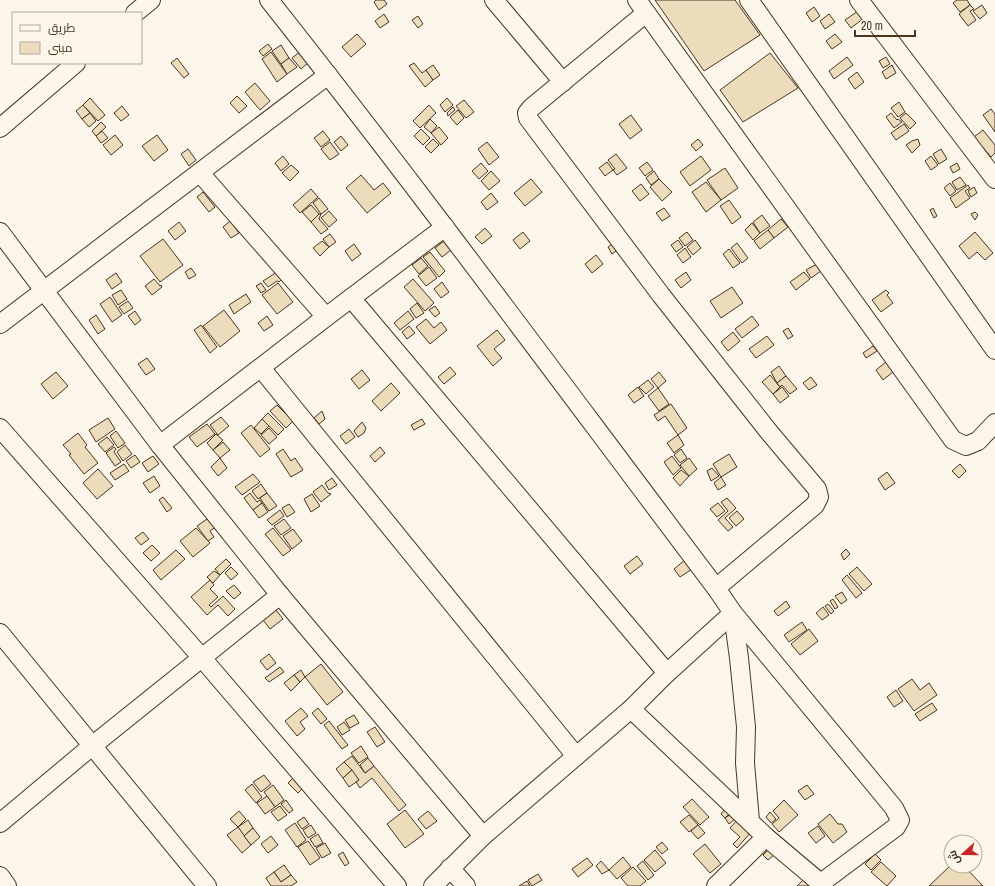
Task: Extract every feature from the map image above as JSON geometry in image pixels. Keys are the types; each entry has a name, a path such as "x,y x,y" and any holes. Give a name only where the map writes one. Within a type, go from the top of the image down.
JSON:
{"street":[{"path":"136,12 151,0"},
{"path":"269,0 445,227 716,588 733,613 894,808 900,820 896,827 823,885 766,837 631,709"},
{"path":"494,0 563,82"},
{"path":"749,0 995,350"},
{"path":"859,0 995,179"},
{"path":"716,588 815,505 819,497 817,490 660,295 528,118 527,113 563,82 641,6 953,440 966,446 978,441 995,423"},
{"path":"0,128 75,64"},
{"path":"0,324 328,75"},
{"path":"200,173 326,317"},
{"path":"160,445 445,227"},
{"path":"0,232 160,445 280,595 483,836"},
{"path":"352,298 667,673"},
{"path":"261,368 576,756"},
{"path":"0,428 202,658 397,886"},
{"path":"0,823 92,746 280,595"},
{"path":"433,886 483,836 631,709 667,673 733,613"},
{"path":"733,613 746,727 745,762 750,821"},
{"path":"0,633 207,886"},
{"path":"716,886 766,837"},
{"path":"450,868 466,886"},
{"path":"0,876 7,886"}],"building":[{"path":"376,0 384,0 387,4 379,10 374,2"},
{"path":"655,0 735,0 760,35 704,71"},
{"path":"957,0 967,0 970,5 960,12 953,3"},
{"path":"970,5 974,9 970,11 976,20 968,26 959,14"},
{"path":"982,5 987,13 980,19 973,11"},
{"path":"814,7 820,16 812,22 806,13"},
{"path":"858,11 864,18 851,28 845,20"},
{"path":"384,14 389,22 380,28 375,21"},
{"path":"829,14 835,22 825,29 820,21"},
{"path":"418,16 423,24 418,28 412,20"},
{"path":"357,34 366,44 351,57 342,47"},
{"path":"835,34 842,42 832,49 826,41"},
{"path":"268,44 272,49 263,56 259,51"},
{"path":"281,45 289,58 281,64 272,51"},
{"path":"301,51 309,62 301,69 292,58"},
{"path":"271,52 287,74 277,82 262,59"},
{"path":"770,53 798,88 743,122 720,90"},
{"path":"847,57 853,65 834,79 829,71"},
{"path":"886,57 890,64 883,68 879,61"},
{"path":"177,58 189,74 184,78 171,63"},
{"path":"289,58 297,67 287,74 281,64"},
{"path":"414,63 422,73 426,70 433,80 425,87 409,66"},
{"path":"433,65 440,75 433,80 426,70"},
{"path":"892,65 896,73 886,79 882,72"},
{"path":"857,72 864,82 855,89 848,79"},
{"path":"255,83 270,101 260,110 245,92"},
{"path":"237,96 247,106 239,113 230,103"},
{"path":"90,98 105,115 98,121 83,105"},
{"path":"447,98 453,105 445,112 440,105"},
{"path":"464,100 474,112 466,118 456,106"},
{"path":"899,102 905,112 898,117 891,108"},
{"path":"83,105 90,113 82,119 76,111"},
{"path":"429,105 436,113 420,128 413,121"},
{"path":"122,106 129,115 121,121 114,113"},
{"path":"453,107 455,110 448,116 447,113"},
{"path":"991,109 995,114 995,132 983,115"},
{"path":"458,110 464,118 457,125 450,117"},
{"path":"90,113 96,121 89,127 82,119"},
{"path":"891,113 897,120 898,119 902,122 894,128 886,117"},
{"path":"906,113 916,123 910,129 900,118"},
{"path":"631,115 642,130 630,139 619,124"},
{"path":"430,119 437,126 431,133 424,127"},
{"path":"101,122 106,127 96,136 92,131"},
{"path":"904,124 909,131 896,140 891,133"},
{"path":"439,127 448,138 441,145 431,133"},
{"path":"421,129 430,138 423,145 414,136"},
{"path":"983,130 995,145 995,153 991,157 974,137"},
{"path":"102,131 108,138 101,143 96,136"},
{"path":"323,131 330,140 321,147 314,138"},
{"path":"115,135 123,145 111,155 103,145"},
{"path":"157,135 168,150 154,161 142,146"},
{"path":"341,136 348,145 341,151 334,142"},
{"path":"433,139 439,145 431,153 425,147"},
{"path":"698,139 703,145 696,151 691,145"},
{"path":"918,139 920,145 912,153 906,145"},
{"path":"330,142 339,154 330,160 321,149"},
{"path":"487,142 499,157 489,165 478,149"},
{"path":"188,149 196,160 189,166 181,154"},
{"path":"941,149 947,159 939,164 933,154"},
{"path":"616,154 627,168 617,175 613,170 615,169 608,160"},
{"path":"283,156 289,164 281,171 275,163"},
{"path":"701,156 711,170 690,186 680,172"},
{"path":"931,156 938,165 931,170 925,161"},
{"path":"607,162 613,170 605,176 599,168"},
{"path":"647,162 653,170 645,176 639,168"},
{"path":"481,163 488,171 479,179 472,171"},
{"path":"957,163 960,169 953,173 950,167"},
{"path":"291,165 299,172 290,181 282,173"},
{"path":"725,168 738,188 721,200 707,180"},
{"path":"491,171 500,181 489,190 481,181"},
{"path":"654,171 659,179 651,185 646,178"},
{"path":"361,175 374,190 383,183 391,193 367,213 346,188"},
{"path":"960,177 966,185 957,190 952,182"},
{"path":"531,179 542,192 525,206 514,193"},
{"path":"659,179 672,192 662,201 650,187"},
{"path":"706,182 721,200 706,212 692,192"},
{"path":"950,183 956,191 950,196 944,188"},
{"path":"641,184 649,194 640,201 632,191"},
{"path":"968,185 970,188 965,191 970,198 956,208 950,198"},
{"path":"974,187 977,193 971,197 968,191"},
{"path":"311,189 318,197 300,213 293,205"},
{"path":"203,192 215,207 209,212 197,197"},
{"path":"491,193 498,202 487,210 481,202"},
{"path":"319,198 328,209 321,214 313,203"},
{"path":"729,200 741,217 732,224 720,206"},
{"path":"311,205 319,214 311,222 302,212"},
{"path":"664,208 670,216 662,221 656,213"},
{"path":"933,208 937,216 934,218 930,210"},
{"path":"329,211 337,220 329,227 321,218"},
{"path":"975,212 978,215 975,220 971,214"},
{"path":"319,214 321,214 319,219 328,229 321,234 311,222"},
{"path":"762,215 770,226 760,233 753,222"},
{"path":"781,219 788,227 774,238 768,230"},
{"path":"230,221 239,233 231,238 223,227"},
{"path":"179,222 186,231 175,240 168,231"},
{"path":"752,223 760,233 753,240 745,230"},
{"path":"485,228 492,236 482,244 475,237"},
{"path":"768,230 774,238 760,249 754,241"},
{"path":"523,232 530,241 520,249 513,240"},
{"path":"687,232 693,240 685,246 679,238"},
{"path":"975,232 993,253 985,260 977,252 969,259 959,246"},
{"path":"330,234 336,242 329,247 323,239"},
{"path":"163,239 183,265 160,282 140,256"},
{"path":"678,240 683,247 676,252 671,245"},
{"path":"695,240 701,248 693,255 687,247"},
{"path":"322,241 329,247 320,256 313,248"},
{"path":"444,241 451,250 442,257 435,248"},
{"path":"615,242 619,249 612,254 608,247"},
{"path":"737,243 748,258 742,263 731,248"},
{"path":"354,244 361,254 352,261 345,251"},
{"path":"685,248 691,257 683,263 677,255"},
{"path":"729,249 740,263 733,268 723,254"},
{"path":"430,252 445,271 439,277 423,257"},
{"path":"596,255 603,264 592,273 585,264"},
{"path":"421,258 428,266 419,274 412,265"},
{"path":"817,264 821,271 811,278 806,270"},
{"path":"429,267 437,278 426,286 418,276"},
{"path":"191,268 196,275 189,279 185,272"},
{"path":"277,272 282,279 268,287 263,281"},
{"path":"686,272 691,280 681,288 675,280"},
{"path":"804,272 810,279 796,290 790,282"},
{"path":"116,273 122,282 112,289 106,280"},
{"path":"154,279 162,287 152,295 145,286"},
{"path":"413,279 434,303 425,311 404,287"},
{"path":"442,282 449,292 441,298 434,289"},
{"path":"261,283 266,290 261,293 256,286"},
{"path":"278,283 293,302 277,314 262,295"},
{"path":"732,287 743,303 721,318 710,301"},
{"path":"121,290 127,299 118,305 112,295"},
{"path":"886,290 889,293 887,295 893,303 881,312 872,300"},
{"path":"246,294 251,302 234,314 229,305"},
{"path":"110,297 122,315 112,322 100,304"},
{"path":"128,301 133,308 124,314 119,307"},
{"path":"417,303 424,313 416,318 410,309"},
{"path":"435,306 440,313 435,317 429,310"},
{"path":"224,310 240,331 220,347 203,326"},
{"path":"135,311 141,320 135,325 128,316"},
{"path":"408,311 414,319 400,330 394,323"},
{"path":"96,315 105,329 98,334 89,320"},
{"path":"267,316 273,325 264,331 258,323"},
{"path":"752,316 759,325 742,338 735,329"},
{"path":"426,319 434,328 441,322 447,330 430,344 416,327"},
{"path":"201,325 217,347 210,353 194,330"},
{"path":"409,326 415,333 407,339 402,332"},
{"path":"788,328 793,336 788,339 783,331"},
{"path":"497,330 505,340 494,349 502,358 493,366 477,346"},
{"path":"733,332 740,341 728,351 721,342"},
{"path":"767,336 774,345 756,358 749,349"},
{"path":"873,346 877,351 866,358 863,353"},
{"path":"147,358 155,369 146,375 138,364"},
{"path":"886,362 893,372 883,380 876,370"},
{"path":"779,366 786,376 777,383 771,372"},
{"path":"450,367 456,374 444,384 438,377"},
{"path":"362,370 370,380 359,389 351,379"},
{"path":"56,372 68,386 53,399 41,384"},
{"path":"659,372 666,381 658,388 651,379"},
{"path":"770,375 780,387 773,394 762,382"},
{"path":"786,376 797,389 790,394 782,385 780,387 777,383"},
{"path":"811,377 817,385 809,390 803,383"},
{"path":"648,380 654,387 646,394 639,387"},
{"path":"391,383 400,393 381,411 372,401"},
{"path":"638,387 644,396 634,403 628,395"},
{"path":"782,387 789,396 780,403 773,394"},
{"path":"658,388 669,404 659,411 648,396"},
{"path":"671,404 687,428 678,435 665,416 658,421 654,415"},
{"path":"277,405 293,421 286,428 270,411"},
{"path":"322,411 325,419 319,424 314,418"},
{"path":"268,413 284,429 278,435 262,419"},
{"path":"221,417 229,426 218,435 210,425"},
{"path":"108,418 115,429 96,442 89,430"},
{"path":"262,419 269,426 261,434 254,428"},
{"path":"422,419 425,424 414,430 411,425"},
{"path":"362,422 366,428 364,433 358,437 354,431"},
{"path":"207,424 215,434 197,447 189,437"},
{"path":"251,425 270,449 260,457 241,433"},
{"path":"269,428 277,437 269,444 261,435"},
{"path":"349,429 355,437 346,444 340,436"},
{"path":"116,431 125,443 118,448 110,436"},
{"path":"78,433 87,445 85,447 98,463 84,474 69,455 71,454 63,445"},
{"path":"216,434 223,440 213,450 207,443"},
{"path":"678,435 684,445 674,453 667,443"},
{"path":"107,437 114,445 105,452 98,444"},
{"path":"223,442 230,450 220,458 213,450"},
{"path":"125,445 132,454 123,461 117,452"},
{"path":"114,447 116,449 114,452 121,462 115,466 106,453"},
{"path":"380,447 385,453 375,462 370,456"},
{"path":"283,449 291,461 295,458 303,470 291,477 276,454"},
{"path":"681,449 687,458 680,463 674,455"},
{"path":"729,454 737,467 721,477 713,464"},
{"path":"135,455 140,462 131,468 126,461"},
{"path":"153,456 159,464 148,472 142,463"},
{"path":"672,456 681,468 673,475 664,462"},
{"path":"220,458 227,468 218,476 211,467"},
{"path":"689,458 697,469 689,476 680,465"},
{"path":"124,464 129,471 115,480 110,473"},
{"path":"960,464 966,471 959,478 952,471"},
{"path":"712,468 719,476 711,481 707,471"},
{"path":"98,469 113,486 97,499 83,483"},
{"path":"681,470 689,476 680,486 673,478"},
{"path":"887,472 895,483 885,490 878,479"},
{"path":"253,474 260,482 242,495 235,487"},
{"path":"154,476 160,486 150,493 143,483"},
{"path":"721,477 726,485 718,490 714,483"},
{"path":"332,478 337,485 329,490 325,483"},
{"path":"261,484 267,493 258,499 252,491"},
{"path":"322,485 328,493 331,494 321,502 313,492"},
{"path":"250,493 257,502 260,500 262,503 253,510 244,498"},
{"path":"267,493 277,506 269,511 260,498"},
{"path":"312,494 320,506 311,512 304,499"},
{"path":"163,497 172,508 167,512 159,500"},
{"path":"727,498 736,508 725,518 733,527 728,531 718,520 728,511 721,502"},
{"path":"262,503 268,512 259,518 253,510"},
{"path":"718,503 725,511 717,517 710,509"},
{"path":"289,504 295,512 287,517 282,508"},
{"path":"280,510 284,516 272,525 267,520"},
{"path":"737,511 744,519 736,526 729,518"},
{"path":"210,517 217,526 210,531 214,537 208,541 197,526"},
{"path":"284,519 291,528 281,535 274,526"},
{"path":"196,528 210,543 193,557 180,541"},
{"path":"273,528 291,550 283,556 265,534"},
{"path":"293,529 302,541 292,549 283,536"},
{"path":"143,532 149,539 141,545 135,538"},
{"path":"152,545 160,553 151,561 143,553"},
{"path":"846,549 850,554 844,560 841,554"},
{"path":"176,550 185,559 161,580 153,570"},
{"path":"637,556 643,564 630,574 624,566"},
{"path":"226,559 231,564 220,575 215,569"},
{"path":"685,560 692,569 680,577 674,569"},
{"path":"231,567 238,574 231,580 225,573"},
{"path":"857,567 872,584 864,591 849,574"},
{"path":"214,571 220,575 213,583 207,577"},
{"path":"847,575 862,593 856,598 842,580"},
{"path":"210,580 214,585 210,589 218,597 209,605 211,607 223,596 235,609 228,616 218,605 207,615 191,597"},
{"path":"234,585 241,593 234,599 226,591"},
{"path":"842,592 847,600 841,604 835,596"},
{"path":"833,599 838,607 835,609 830,601"},
{"path":"786,601 790,607 778,616 774,611"},
{"path":"828,604 834,611 831,614 825,606"},
{"path":"823,607 829,615 822,620 816,613"},
{"path":"276,610 283,619 270,629 263,620"},
{"path":"802,622 807,630 789,642 784,635"},
{"path":"809,629 818,641 800,655 791,644"},
{"path":"269,654 276,663 267,670 260,661"},
{"path":"321,664 343,692 327,705 305,677"},
{"path":"280,667 284,672 269,682 265,678"},
{"path":"301,670 305,677 300,682 294,675"},
{"path":"294,675 300,682 291,691 284,683"},
{"path":"912,679 920,690 929,683 937,695 914,711 898,689"},
{"path":"896,690 903,701 894,707 887,697"},
{"path":"932,703 937,710 920,721 915,714"},
{"path":"301,708 308,716 300,722 305,729 297,736 285,721"},
{"path":"318,708 327,719 321,724 312,713"},
{"path":"354,715 359,723 350,728 345,720"},
{"path":"329,721 348,745 342,749 324,725"},
{"path":"344,722 350,730 342,735 337,727"},
{"path":"375,727 385,742 377,747 367,732"},
{"path":"361,746 368,757 359,763 351,753"},
{"path":"352,756 365,773 374,766 406,805 399,811 372,778 360,788 356,782 359,780 344,762"},
{"path":"368,758 374,766 365,773 360,765"},
{"path":"344,762 352,770 343,778 336,769"},
{"path":"352,770 359,780 349,787 343,778"},
{"path":"264,775 271,784 261,792 253,782"},
{"path":"294,777 304,787 298,793 288,783"},
{"path":"252,784 262,797 256,803 245,790"},
{"path":"273,785 284,800 275,807 264,792"},
{"path":"807,785 814,794 805,800 798,791"},
{"path":"267,796 275,807 265,814 257,803"},
{"path":"692,799 709,817 700,825 683,807"},
{"path":"286,800 293,810 289,813 281,804"},
{"path":"784,800 798,815 779,832 772,824 779,818 773,811"},
{"path":"280,806 287,815 278,821 271,812"},
{"path":"725,809 730,813 725,818 721,814"},
{"path":"405,810 424,834 405,848 387,824"},
{"path":"239,811 246,819 238,827 230,819"},
{"path":"428,811 437,821 426,829 418,819"},
{"path":"770,812 776,819 771,823 766,817"},
{"path":"731,814 735,819 729,824 725,818"},
{"path":"830,814 838,824 842,824 847,832 833,843 818,824"},
{"path":"689,815 698,825 689,832 680,822"},
{"path":"304,817 309,824 302,829 297,822"},
{"path":"738,819 751,832 737,848 733,844 740,837 730,828"},
{"path":"248,820 253,828 244,836 238,827"},
{"path":"295,823 306,840 297,847 285,830"},
{"path":"311,825 316,833 308,838 303,830"},
{"path":"698,825 705,833 698,839 691,831"},
{"path":"818,826 825,836 816,843 808,833"},
{"path":"238,827 251,845 242,853 227,835"},
{"path":"253,828 260,837 251,845 244,836"},
{"path":"318,834 323,843 315,847 310,839"},
{"path":"271,836 278,845 268,853 261,844"},
{"path":"308,841 320,858 310,865 298,847"},
{"path":"662,842 668,849 662,854 656,847"},
{"path":"325,843 331,853 322,858 316,848"},
{"path":"705,844 721,864 710,873 693,854"},
{"path":"769,849 774,855 768,860 763,855"},
{"path":"655,850 666,863 655,872 644,860"},
{"path":"343,852 349,863 345,866 338,855"},
{"path":"875,854 881,860 871,870 865,864"},
{"path":"623,857 631,867 617,879 609,870"},
{"path":"587,858 593,865 578,877 572,869"},
{"path":"601,861 609,870 602,874 596,866"},
{"path":"643,861 654,875 648,880 637,866"},
{"path":"881,862 896,876 887,886 871,872"},
{"path":"284,865 291,875 281,882 274,872"},
{"path":"633,867 646,881 640,886 628,886 621,878"},
{"path":"274,872 281,882 291,875 297,882 291,886 271,886 266,878"},
{"path":"943,873 943,874 972,874 983,886 929,886"},
{"path":"538,874 542,880 532,886 528,880"},
{"path":"805,878 814,886 797,886"},
{"path":"527,881 530,886 519,886"}]}
